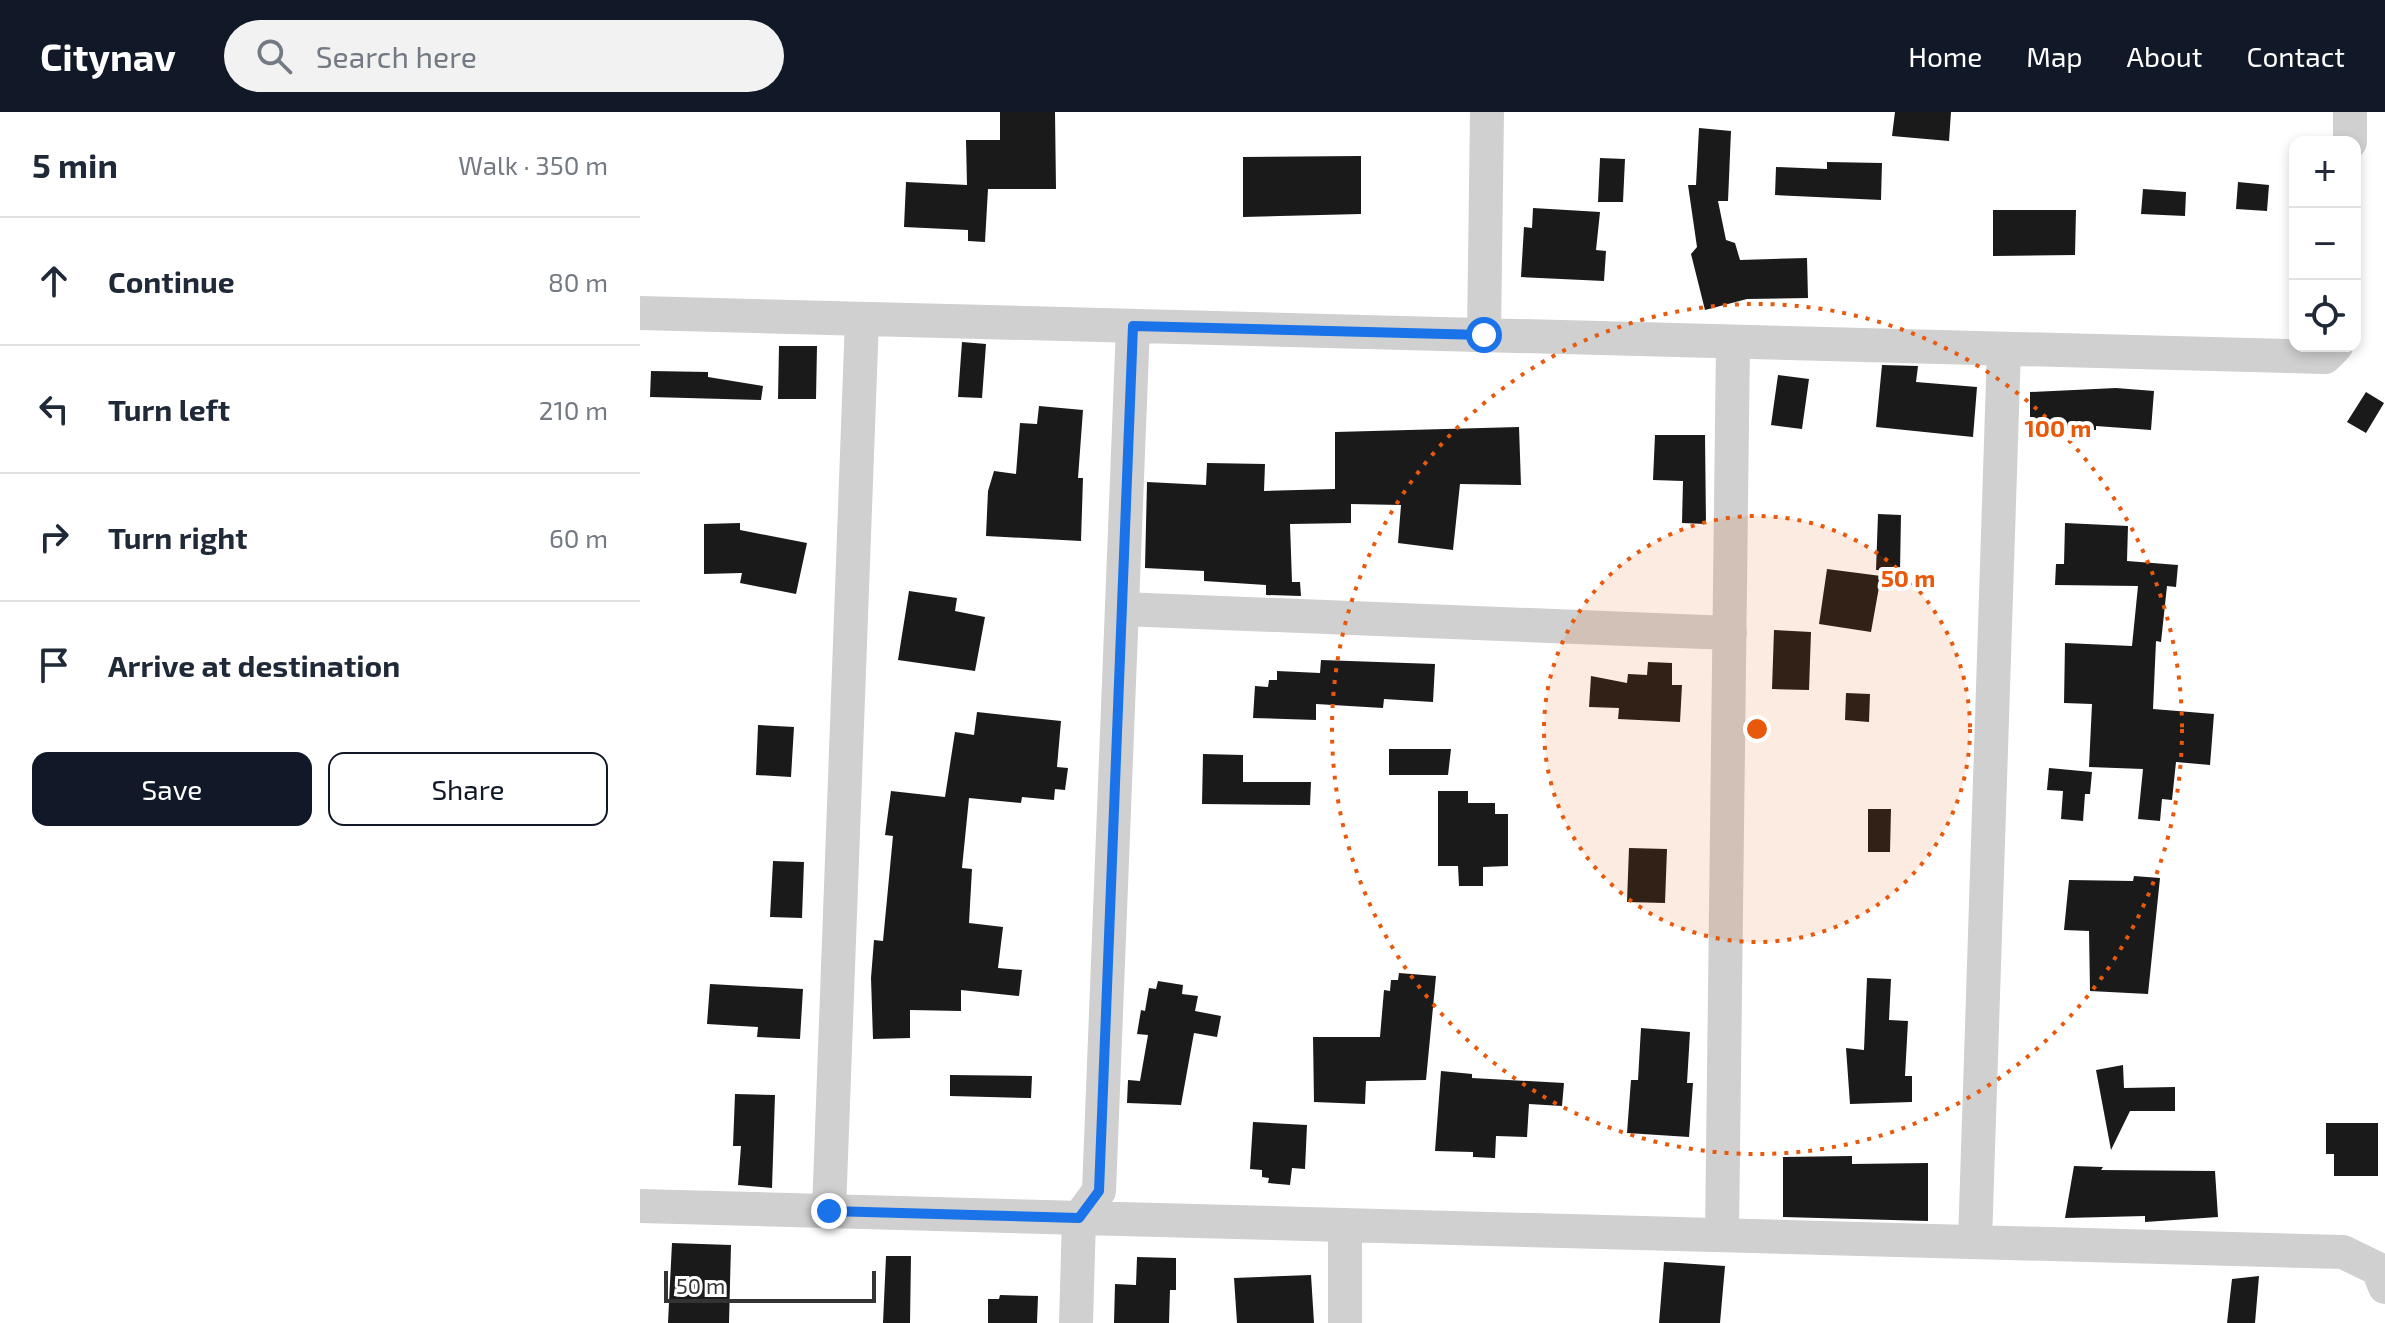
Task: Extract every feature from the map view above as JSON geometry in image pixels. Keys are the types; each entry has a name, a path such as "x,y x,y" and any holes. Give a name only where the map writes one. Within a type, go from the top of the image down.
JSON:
{"street":[{"path":"1484,335 1487,112"},
{"path":"2350,112 2350,136"},
{"path":"640,313 2325,357 2330,352"},
{"path":"829,1211 862,319"},
{"path":"1076,1323 1079,1218 1099,1191 1133,326"},
{"path":"1722,1235 1733,342"},
{"path":"1975,1242 2004,349"},
{"path":"1122,609 1730,633"},
{"path":"640,1206 2343,1252 2378,1269 2385,1287"},
{"path":"1345,1225 1345,1323"}],"building":[{"path":"1000,112 1055,112 1056,189 988,189 985,242 968,241 968,230 904,227 906,182 967,185 966,140 1000,140"},
{"path":"1895,112 1951,112 1949,141 1892,136"},
{"path":"1699,128 1731,131 1728,201 1718,201 1726,240 1735,243 1740,260 1807,258 1808,298 1747,299 1705,310 1691,254 1697,247 1688,185 1696,185"},
{"path":"1361,156 1361,214 1243,217 1243,157"},
{"path":"1600,158 1625,159 1623,202 1598,202"},
{"path":"1827,162 1882,163 1881,200 1775,195 1776,167 1827,169"},
{"path":"2238,182 2269,185 2267,211 2236,209"},
{"path":"2143,189 2186,192 2185,216 2141,214"},
{"path":"1533,208 1600,212 1596,250 1606,251 1604,281 1521,277 1524,227 1532,228"},
{"path":"1993,210 2076,210 2075,255 1993,256"},
{"path":"962,342 986,344 982,398 958,397"},
{"path":"779,346 817,346 816,399 778,399"},
{"path":"1882,365 1918,366 1916,382 1977,387 1973,437 1876,427"},
{"path":"651,371 708,372 708,377 763,386 761,400 650,397"},
{"path":"1778,375 1809,379 1802,429 1771,425"},
{"path":"2116,388 2154,391 2151,430 2096,426 2096,430 2030,431 2030,392"},
{"path":"2366,392 2384,403 2366,433 2347,422"},
{"path":"1039,406 1083,410 1078,478 1083,478 1081,541 986,536 988,491 994,471 1016,474 1020,423 1037,424"},
{"path":"1519,427 1521,485 1460,484 1453,550 1398,543 1401,505 1351,504 1351,523 1290,524 1292,582 1300,582 1301,596 1266,595 1266,585 1204,581 1204,571 1145,568 1147,482 1206,485 1207,463 1265,464 1264,491 1335,489 1335,432"},
{"path":"1655,435 1705,435 1706,524 1682,523 1683,481 1653,480"},
{"path":"1878,514 1901,515 1900,571 1876,570"},
{"path":"740,523 740,530 807,543 796,594 740,583 742,573 704,574 704,524"},
{"path":"2065,523 2128,526 2127,561 2178,565 2176,587 2167,586 2161,642 2156,641 2153,709 2214,714 2210,765 2176,762 2172,800 2162,799 2160,821 2138,819 2143,769 2089,767 2092,704 2064,703 2065,643 2132,646 2138,586 2055,585 2056,564 2064,564"},
{"path":"1827,569 1881,576 1871,632 1819,624"},
{"path":"909,591 957,598 955,611 985,617 975,671 898,660"},
{"path":"1774,630 1811,632 1809,690 1772,689"},
{"path":"1321,660 1435,664 1433,702 1384,699 1383,708 1316,704 1316,720 1253,718 1255,686 1268,687 1269,680 1277,680 1277,671 1320,673"},
{"path":"1648,662 1672,663 1672,685 1682,685 1680,722 1618,719 1619,708 1589,707 1591,676 1627,683 1628,674 1647,675"},
{"path":"1846,693 1870,694 1869,722 1845,720"},
{"path":"977,712 1061,721 1057,767 1068,768 1065,790 1055,789 1054,800 1022,797 1021,803 969,798 962,868 972,869 969,923 1003,927 998,968 1022,970 1019,996 961,990 961,1011 910,1010 910,1038 873,1039 871,978 874,940 883,941 893,836 885,835 891,791 945,797 955,732 974,735"},
{"path":"758,725 794,727 791,777 756,775"},
{"path":"1389,749 1451,749 1448,775 1389,775"},
{"path":"1203,754 1243,755 1243,782 1311,782 1310,805 1202,804"},
{"path":"2049,768 2092,772 2090,794 2085,794 2083,821 2061,819 2063,791 2047,790"},
{"path":"1438,791 1468,791 1468,803 1495,803 1495,814 1508,814 1508,866 1483,867 1483,886 1459,886 1458,866 1438,866"},
{"path":"1868,809 1891,809 1890,852 1868,852"},
{"path":"1629,848 1667,849 1665,903 1627,902"},
{"path":"773,861 804,862 802,918 770,917"},
{"path":"2134,876 2160,878 2148,994 2090,991 2089,931 2064,930 2069,880 2133,881"},
{"path":"1399,973 1436,976 1426,1080 1366,1081 1365,1104 1314,1102 1313,1037 1380,1037 1384,990 1390,991 1391,980 1398,980"},
{"path":"1867,978 1891,979 1889,1020 1908,1021 1905,1076 1912,1076 1912,1102 1850,1104 1846,1048 1864,1050"},
{"path":"1158,981 1183,985 1182,994 1198,996 1195,1011 1221,1016 1217,1037 1194,1033 1181,1105 1127,1103 1128,1080 1140,1081 1148,1035 1137,1034 1141,1010 1145,1011 1149,988 1156,989"},
{"path":"710,984 803,989 800,1039 757,1037 758,1027 707,1024"},
{"path":"1641,1028 1690,1032 1687,1083 1693,1083 1689,1137 1627,1133 1631,1080 1638,1080"},
{"path":"2123,1065 2124,1088 2175,1087 2175,1111 2130,1111 2111,1150 2096,1070"},
{"path":"1441,1071 1472,1074 1472,1078 1564,1083 1562,1106 1529,1104 1527,1137 1496,1136 1495,1158 1473,1157 1473,1152 1435,1151"},
{"path":"950,1075 1032,1076 1031,1098 950,1096"},
{"path":"735,1094 775,1095 772,1188 738,1185 741,1146 733,1146"},
{"path":"1253,1122 1307,1125 1305,1169 1292,1168 1290,1185 1268,1183 1269,1178 1262,1177 1262,1170 1250,1169"},
{"path":"2326,1123 2378,1123 2378,1176 2334,1176 2334,1154 2326,1154"},
{"path":"1852,1156 1852,1164 1928,1163 1928,1221 1783,1217 1783,1157"},
{"path":"2074,1166 2103,1167 2101,1170 2215,1171 2218,1217 2145,1222 2145,1216 2065,1218"},
{"path":"672,1243 731,1245 729,1323 668,1323"},
{"path":"886,1256 911,1256 910,1323 883,1323"},
{"path":"1137,1257 1176,1258 1176,1290 1170,1290 1169,1323 1114,1323 1115,1284 1136,1285"},
{"path":"1664,1262 1725,1266 1720,1323 1659,1323"},
{"path":"1311,1275 1314,1323 1237,1323 1234,1278"},
{"path":"2259,1276 2255,1323 2227,1323 2232,1279"},
{"path":"1000,1295 1038,1296 1037,1323 988,1323 988,1299 999,1299"}],"route":[{"path":"829,1211 1079,1218 1099,1191 1133,326 1484,335"}]}
